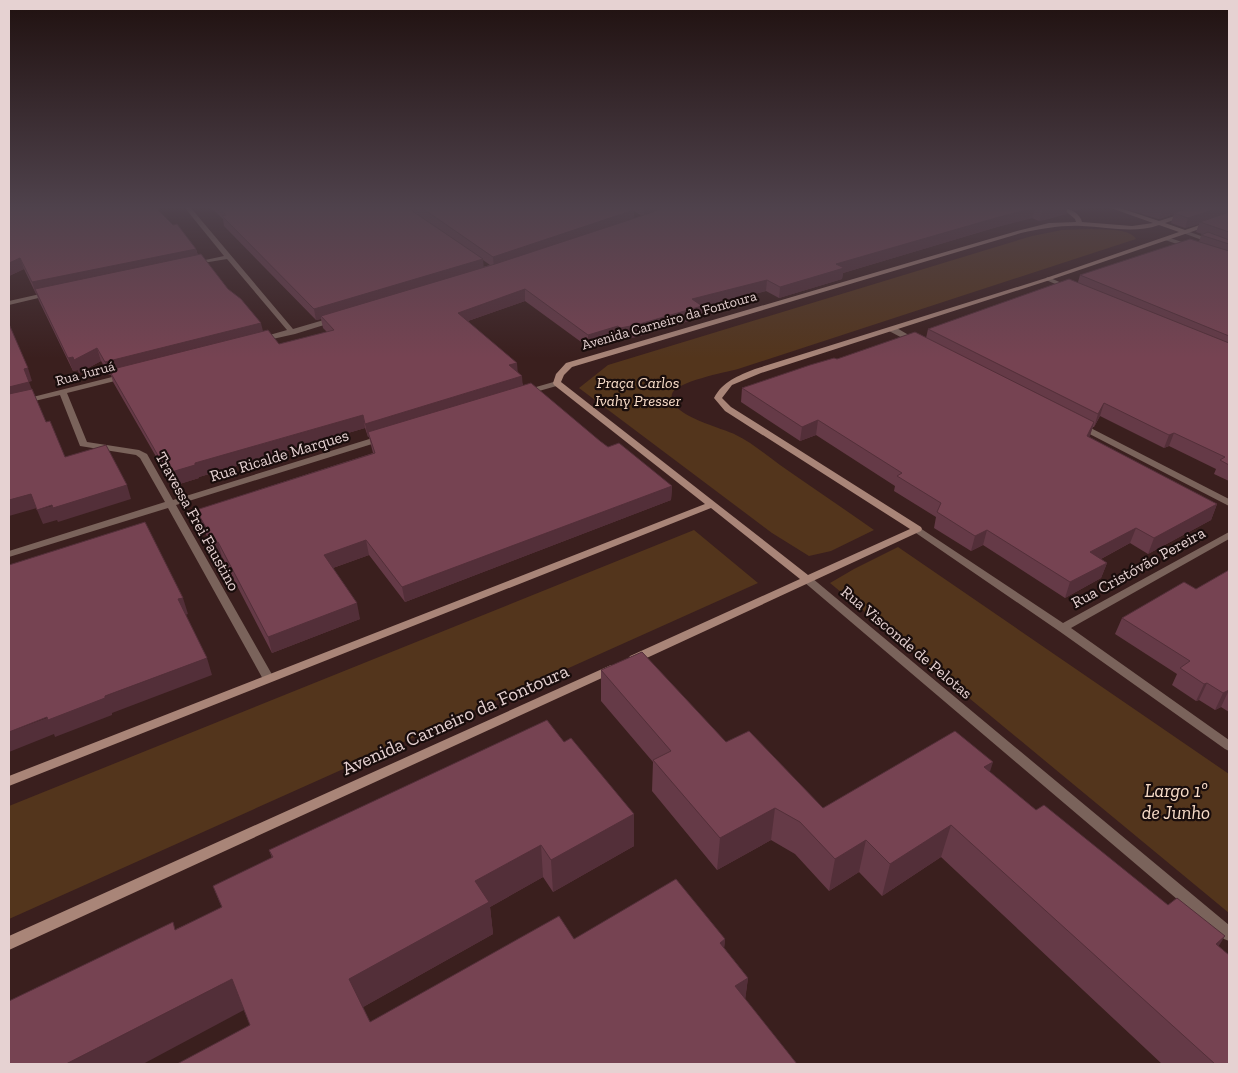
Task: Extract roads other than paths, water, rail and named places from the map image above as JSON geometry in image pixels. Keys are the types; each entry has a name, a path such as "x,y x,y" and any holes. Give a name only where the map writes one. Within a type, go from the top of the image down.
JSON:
{"main road":[{"name":"Avenida Carneiro da Fontoura","path":"557,383 560,374 569,365 931,258"},
{"path":"917,529 728,409 718,398 722,388 733,381 1110,258"},
{"name":"Rua Visconde de Pelotas","path":"557,383 808,580"},
{"path":"9,781 713,504"},
{"name":"Avenida Carneiro da Fontoura","path":"9,942 917,529"}],"street":[{"path":"190,265 223,258"},
{"path":"229,258 292,332"},
{"path":"1048,279 1075,290"},
{"path":"9,303 56,293"},
{"path":"254,342 338,318"},
{"path":"892,329 928,348"},
{"name":"Rua Juruá","path":"9,405 130,374"},
{"path":"520,395 557,383"},
{"name":"Travessa Frei Faustino","path":"63,392 83,444 139,453 144,456 268,678"},
{"path":"1070,421 1229,503"},
{"name":"Rua Ricalde Marques","path":"9,554 387,436"},
{"path":"917,529 1063,628 1229,746"},
{"name":"Rua Cristóvão Pereira","path":"1063,628 1229,535"},
{"name":"Rua Visconde de Pelotas","path":"808,580 1229,934"}],"park label":[{"name":"Praça Carlos Ivahy Presser","path":"638,391"},
{"name":"Largo 1º de Junho","path":"1176,801"}]}
